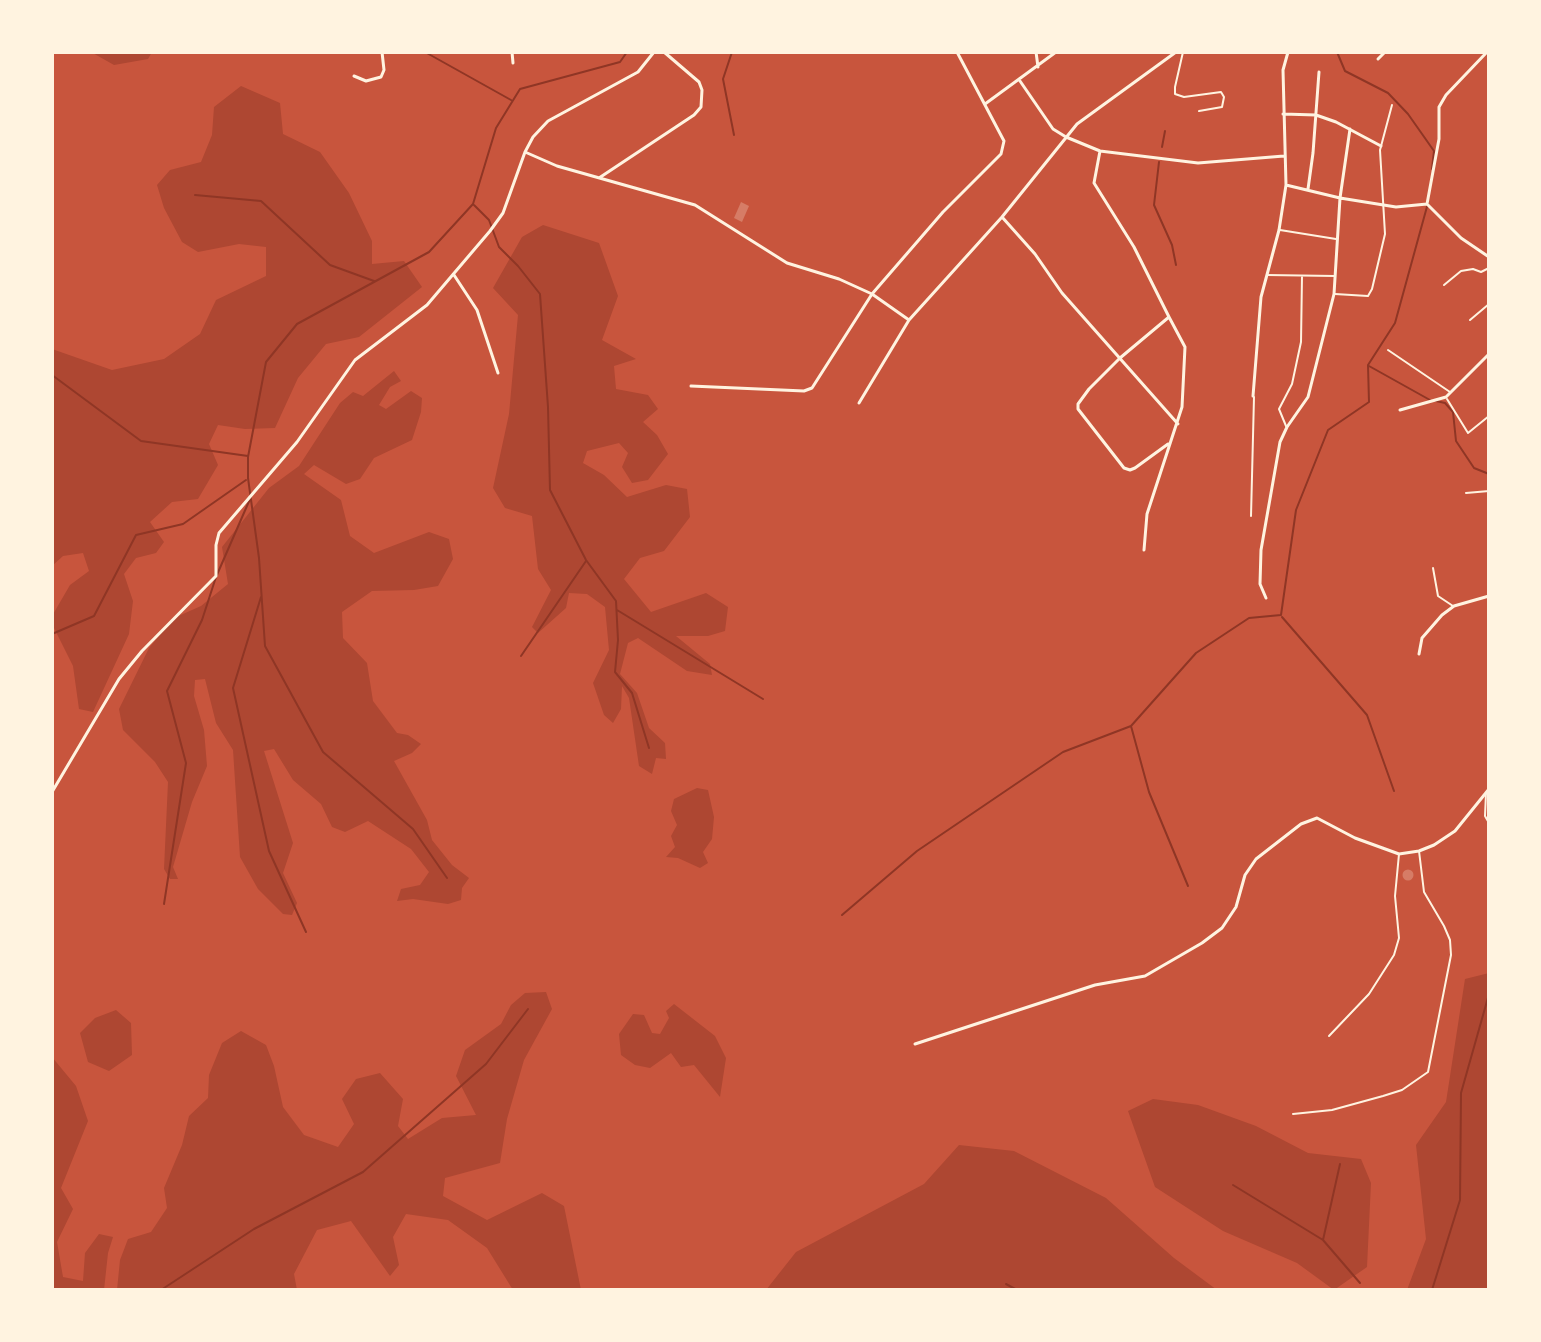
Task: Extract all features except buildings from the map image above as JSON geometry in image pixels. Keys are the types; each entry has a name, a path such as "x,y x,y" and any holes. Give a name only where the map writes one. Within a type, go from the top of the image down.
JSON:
{"street":[{"path":"354,76 366,81 381,77 384,70 382,52"},
{"path":"512,52 513,63"},
{"path":"52,792 119,679 142,651 216,576 219,533 297,442 355,360 427,305 503,213 533,137 548,121 638,72 654,52"},
{"path":"599,178 694,115 701,107 699,82 664,52"},
{"path":"691,386 804,391 812,388 872,294 943,212 1001,154 1004,141 957,52"},
{"path":"1036,52 1038,67"},
{"path":"985,104 1056,52"},
{"path":"859,403 909,320 1002,217 1077,124 1176,52"},
{"path":"1253,396 1257,320 1279,230 1286,185 1283,70 1288,52"},
{"path":"1378,59 1385,52"},
{"path":"1427,204 1439,139 1438,116 1446,95 1487,52"},
{"path":"1308,189 1319,72"},
{"path":"1020,81 1053,129 1100,151 1198,163 1285,155"},
{"path":"1283,114 1316,115 1381,146"},
{"path":"1266,598 1260,584 1261,550 1280,442 1308,397 1334,294 1336,239 1350,129"},
{"path":"1100,151 1094,183 1134,247 1185,347 1178,424 1168,444 1147,514 1144,550"},
{"path":"525,152 557,166 695,205 787,263 839,279 872,294 909,320"},
{"path":"1286,185 1396,207 1427,204"},
{"path":"1427,204 1461,238 1489,257"},
{"path":"1002,217 1035,254 1062,293 1178,424"},
{"path":"453,275 477,310 498,373"},
{"path":"1168,444 1135,468 1124,468 1078,409 1078,404 1120,358 1169,317"},
{"path":"1400,410 1446,397 1489,354"},
{"path":"1419,654 1422,638 1428,629 1454,606 1489,596"},
{"path":"915,1044 1095,985 1145,976 1222,928 1236,907 1245,875 1256,859 1301,824 1317,818 1355,838 1399,854 1419,851 1455,831 1488,790"}],"lane":[{"path":"1183,52 1175,94 1184,97 1219,92 1224,97 1222,107 1199,111"},
{"path":"1334,294 1368,296 1372,289 1385,234 1381,146 1392,105"},
{"path":"1279,230 1336,239"},
{"path":"1444,285 1461,271 1473,269 1481,272 1489,268"},
{"path":"1266,275 1335,276"},
{"path":"1287,427 1279,409 1292,384 1301,342 1302,276"},
{"path":"1470,320 1489,304"},
{"path":"1388,350 1451,393"},
{"path":"1251,516 1253,396"},
{"path":"1446,397 1468,433 1489,416"},
{"path":"1466,493 1489,491"},
{"path":"1433,568 1438,596 1454,606"},
{"path":"1488,790 1485,816 1489,823"},
{"path":"1293,1114 1332,1110 1383,1096 1402,1090 1428,1072 1451,955 1450,940 1424,892 1419,851"},
{"path":"1329,1036 1369,994 1394,955 1399,938 1395,896 1399,854"}],"shaded area":[{"path":"91,52 152,52 148,59 114,65"},
{"path":"241,86 280,103 283,134 320,152 349,193 372,241 372,264 404,261 422,287 359,337 326,344 298,378 275,428 245,429 218,425 209,444 218,465 198,499 172,502 150,522 164,542 156,553 136,558 124,574 133,601 129,634 93,712 79,709 73,666 52,624 52,616 70,585 89,571 83,553 63,556 52,566 52,349 112,370 164,359 200,334 216,300 266,276 266,247 239,244 198,252 182,242 164,208 157,185 170,170 201,162 212,135 214,107"},
{"path":"543,225 599,243 618,296 602,340 636,359 614,366 616,389 648,395 658,409 643,422 657,435 668,454 648,480 632,483 622,467 628,453 619,443 587,451 583,463 604,475 627,497 666,485 687,489 690,517 664,551 640,558 624,579 651,612 706,593 728,607 725,631 708,636 676,636 710,664 712,675 687,671 638,638 628,643 620,674 637,693 649,728 665,743 666,759 656,758 652,774 639,766 629,698 622,686 621,709 613,723 604,715 593,683 609,650 605,607 587,594 569,593 566,608 538,633 532,627 551,590 538,569 532,516 505,508 493,488 509,414 518,315 493,288 522,237"},
{"path":"394,371 401,381 390,387 379,405 386,409 411,391 422,398 412,440 374,458 360,479 346,484 314,465 304,474 341,500 350,536 374,553 429,532 449,539 453,559 438,586 372,591 342,612 343,638 367,663 373,701 397,733 408,735 421,744 412,753 394,761 427,820 432,840 452,865 469,878 462,888 461,900 448,904 413,899 397,901 401,889 420,885 429,872 411,849 368,821 345,832 332,827 321,804 293,780 274,749 264,751 293,843 283,873 297,903 292,915 283,914 258,889 240,857 233,750 216,723 205,679 195,680 194,696 204,730 207,766 192,802 173,867 178,879 170,879 164,869 168,782 155,762 123,730 119,709 149,648 174,618 201,606 228,584 222,547 269,488 299,466 340,403 353,392 363,396"},
{"path":"697,788 708,790 714,817 712,839 703,852 708,863 700,868 678,858 666,857 675,847 671,836 677,825 671,811 674,799"},
{"path":"1489,973 1489,1290 1407,1290 1426,1239 1416,1145 1446,1102 1465,979"},
{"path":"546,992 552,1009 524,1060 507,1119 500,1163 445,1178 443,1196 487,1220 542,1193 564,1206 581,1290 513,1290 487,1248 448,1220 406,1214 393,1237 399,1265 390,1276 351,1221 317,1230 294,1274 297,1290 117,1290 120,1260 128,1239 151,1232 167,1208 164,1188 182,1145 189,1116 208,1098 209,1075 222,1043 241,1031 266,1045 283,1107 304,1135 338,1147 354,1124 342,1099 356,1079 380,1073 403,1099 398,1126 408,1139 442,1118 476,1115 456,1076 465,1050 501,1024 511,1005 525,993"},
{"path":"674,1004 715,1036 726,1058 720,1097 694,1065 681,1067 671,1053 650,1068 635,1065 621,1055 619,1034 633,1014 644,1015 652,1033 660,1034 669,1018 666,1011"},
{"path":"116,1010 131,1023 132,1055 109,1071 88,1062 80,1033 95,1018"},
{"path":"52,1057 76,1086 88,1121 61,1188 73,1209 57,1242 63,1277 83,1281 85,1253 99,1234 113,1237 104,1290 52,1290"},
{"path":"1153,1099 1198,1105 1256,1126 1308,1153 1361,1159 1371,1183 1367,1267 1334,1290 1297,1263 1223,1231 1155,1187 1128,1111"},
{"path":"959,1145 1014,1151 1106,1198 1174,1258 1217,1290 766,1290 796,1252 924,1184"}],"waterway":[{"path":"425,52 511,100"},
{"path":"447,878 413,829 323,752 265,646 248,457 266,362 297,324 429,252 473,204 496,128 520,89 620,62 627,52"},
{"path":"732,52 723,79 734,135"},
{"path":"1337,52 1345,71 1388,93 1408,114 1434,151 1432,169"},
{"path":"1162,147 1165,131"},
{"path":"1159,162 1154,205 1172,245 1176,265"},
{"path":"195,195 261,201 330,265 374,281"},
{"path":"842,915 917,851 1063,752 1131,726 1196,653 1249,618 1281,615 1296,510 1328,430 1369,402 1368,365 1395,323 1428,203"},
{"path":"474,205 489,220 499,247 540,294 550,490 586,560 616,601 618,640 615,672 632,693 649,748"},
{"path":"1369,366 1430,400"},
{"path":"52,375 141,441 248,456"},
{"path":"1436,401 1445,403 1453,412 1456,441 1474,468 1489,474"},
{"path":"52,634 94,616 136,535 183,524 246,480"},
{"path":"164,904 186,763 167,691 202,620 216,577 250,499"},
{"path":"521,656 586,561"},
{"path":"261,597 233,688 269,851 306,932"},
{"path":"617,610 763,699"},
{"path":"1282,617 1367,715 1394,791"},
{"path":"1131,726 1149,792 1188,886"},
{"path":"1432,1290 1460,1200 1461,1093 1489,994"},
{"path":"161,1290 254,1229 363,1172 486,1064 528,1009"},
{"path":"1323,1240 1340,1164"},
{"path":"1233,1185 1323,1240 1360,1283"},
{"path":"1006,1284 1017,1290"}]}
